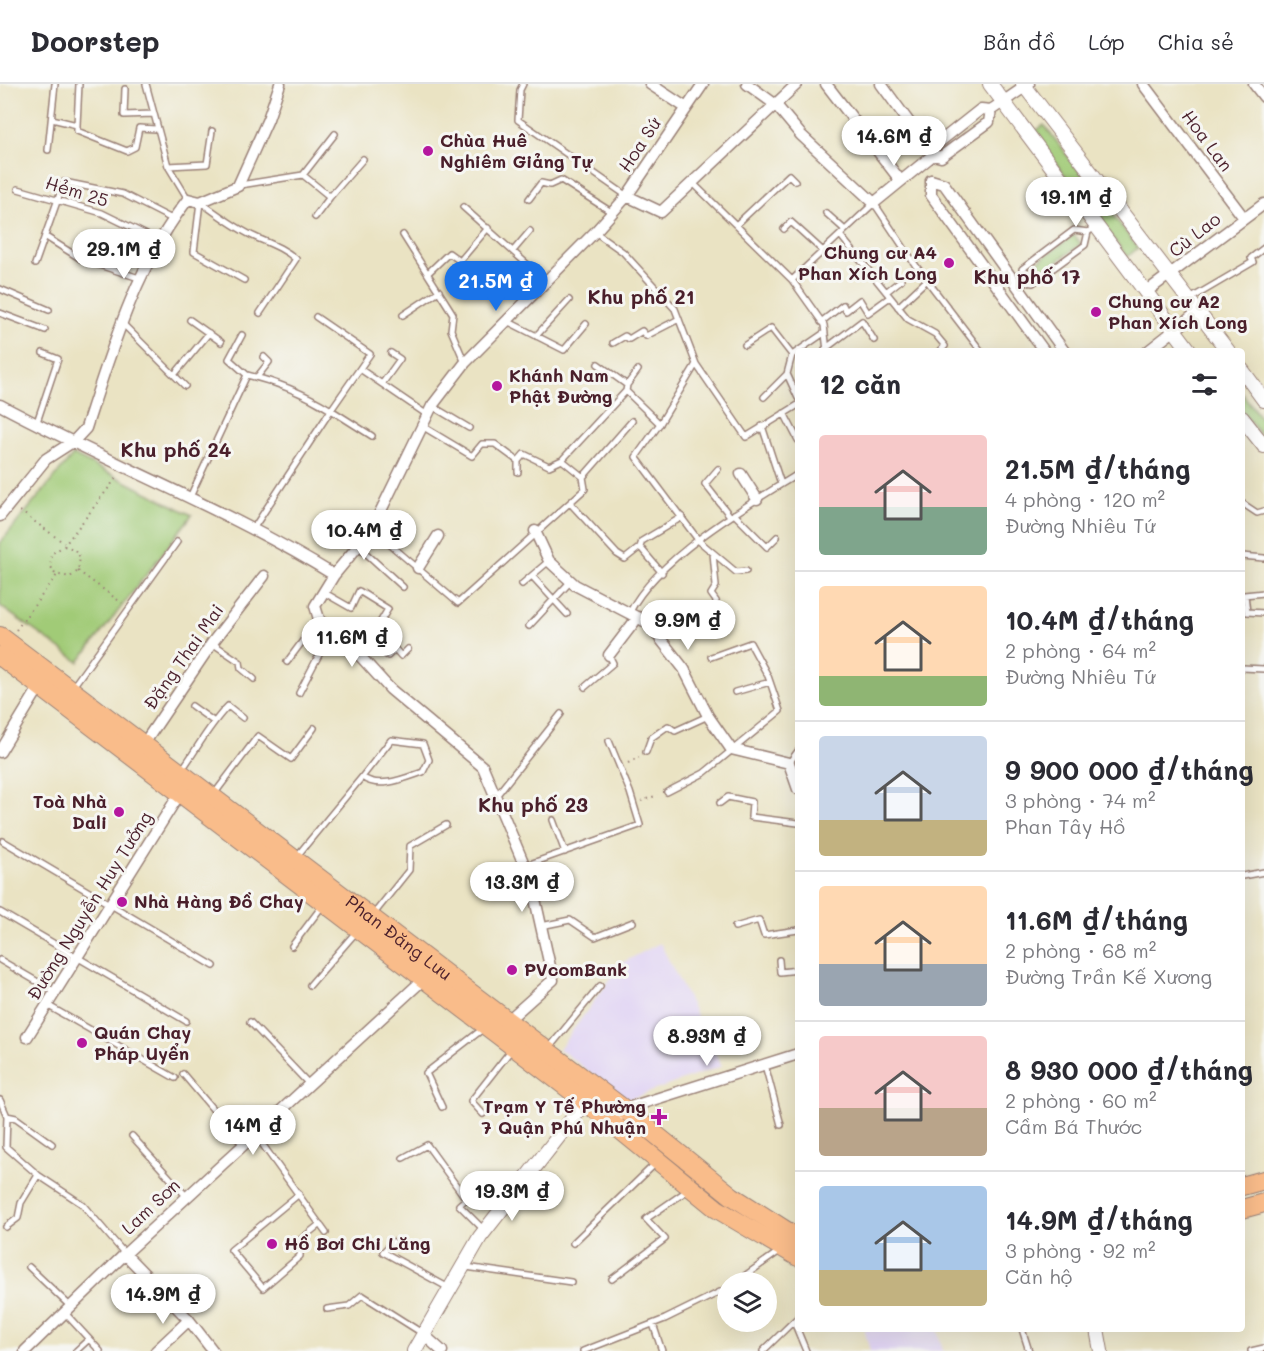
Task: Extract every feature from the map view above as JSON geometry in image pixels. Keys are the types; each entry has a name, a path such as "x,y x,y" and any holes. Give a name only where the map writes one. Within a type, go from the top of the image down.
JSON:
{"main road":[{"name":"Phan Đăng Lưu","path":"0,636 71,689 139,751 180,793 324,904 364,924"},
{"name":"Phan Đăng Lưu","path":"0,656 40,686 139,751 180,772 294,859 364,924 429,974 506,1022 546,1052 591,1095 619,1117 732,1196 795,1236"},
{"name":"Phan Đăng Lưu","path":"429,974 485,1027 513,1048 591,1095"},
{"name":"Phan Đăng Lưu","path":"619,1117 658,1161 717,1209 790,1253"},
{"path":"1245,1185 1264,1180"},
{"path":"1245,1208 1264,1203"}],"street":[{"path":"0,516 46,459 74,441 86,428 139,279 159,241 172,219 188,199 200,202 238,186 268,120 280,84"},
{"path":"650,84 685,107"},
{"name":"Hoa Sứ","path":"323,592 334,574 372,529 426,415 465,363 613,213 703,84"},
{"path":"747,84 776,105 801,135 874,203 933,155"},
{"path":"627,196 662,212 797,84"},
{"path":"826,84 900,180"},
{"path":"881,84 933,155 941,158 989,122 991,110 1026,85 1172,274 1226,348"},
{"path":"990,84 1091,230 1146,292 1188,348"},
{"name":"Hoa Lan","path":"1143,84 1244,218"},
{"path":"1254,84 1264,97"},
{"path":"920,165 931,180 931,195 1041,348"},
{"path":"931,180 944,184 1021,287 1062,348"},
{"name":"Cù Lao","path":"1146,292 1264,204"},
{"path":"960,235 974,225"},
{"path":"988,273 1001,263"},
{"path":"1010,304 1021,287"},
{"path":"1152,348 1199,311"},
{"path":"1043,348 1054,338"},
{"path":"1245,374 1264,400"},
{"path":"0,405 36,425 74,441 124,468 253,529 334,574"},
{"path":"1245,422 1264,447"},
{"path":"741,474 757,499"},
{"path":"535,531 549,561 571,581 648,623 684,669 708,716 731,748 789,763 795,780"},
{"path":"418,568 438,536"},
{"name":"Đặng Thai Mai","path":"139,751 212,643 264,576"},
{"path":"323,592 315,606 323,622 360,656 390,689 483,767 531,881 553,980 506,1022"},
{"path":"609,655 634,614"},
{"path":"0,752 40,686"},
{"name":"Đường Nguyễn Huy Tưởng","path":"27,1037 180,793"},
{"name":"Lam Sơn","path":"25,1351 308,1083 429,974"},
{"path":"619,1117 795,1055"},
{"path":"414,1351 461,1266 591,1095"},
{"path":"125,1254 189,1320 213,1351"},
{"path":"156,1351 189,1320"},
{"path":"1098,1332 1101,1351"},
{"path":"423,1334 442,1351"}],"lane":[{"path":"48,150 55,84"},
{"path":"79,84 77,131 128,151 135,147 139,128 156,129"},
{"path":"146,84 156,129 168,166 188,199"},
{"path":"524,84 520,90 518,120 627,196"},
{"path":"125,88 124,115 153,114"},
{"path":"52,119 77,125"},
{"path":"168,166 207,164 212,131"},
{"path":"238,186 303,175 335,134"},
{"path":"315,217 363,159"},
{"path":"303,175 330,197"},
{"path":"736,225 789,175 795,181"},
{"path":"529,199 541,183 550,185 561,180 613,213"},
{"path":"35,264 64,182 123,194 172,219"},
{"path":"693,183 792,280 821,322 826,348"},
{"name":"Hẻm 25","path":"18,189 102,213 159,241"},
{"path":"244,280 194,252 200,202 256,238 279,245 296,259 260,313"},
{"path":"792,280 874,203 927,280 979,348"},
{"path":"463,207 546,281"},
{"path":"826,213 908,319 935,334 945,346 943,348"},
{"path":"784,229 791,222 823,251"},
{"path":"428,273 449,253 460,261 488,228"},
{"path":"1074,230 1091,230 1085,245 1033,284 1021,287 1022,269 1074,230"},
{"path":"513,251 530,231"},
{"path":"595,232 623,252 675,309 696,364 746,437 795,407"},
{"path":"403,235 453,314 451,330 465,363"},
{"path":"46,237 81,259 139,279"},
{"path":"1190,299 1253,262 1251,258 1264,248"},
{"path":"886,292 901,280"},
{"path":"898,307 927,280"},
{"path":"0,289 49,309"},
{"path":"403,315 439,291"},
{"path":"821,322 843,305 846,311 860,300 868,313 890,297"},
{"path":"536,336 569,300"},
{"path":"0,313 45,330"},
{"path":"253,529 370,354 316,317"},
{"path":"190,320 221,342"},
{"path":"613,343 624,336 629,339 642,331 646,336 679,320"},
{"path":"507,321 564,350 586,324"},
{"path":"828,348 862,321 874,340"},
{"path":"122,324 185,386"},
{"path":"745,345 771,328 792,355"},
{"path":"174,375 209,333"},
{"path":"802,348 824,333"},
{"path":"242,335 229,359 247,375 312,398 372,436"},
{"path":"36,425 58,359 43,353"},
{"path":"382,384 400,359 391,353"},
{"path":"764,397 787,374 792,355 795,353"},
{"path":"257,377 269,362 264,357"},
{"path":"598,364 626,388 660,424"},
{"path":"696,364 660,424 636,457 699,541 736,572 746,571"},
{"path":"360,369 426,415 472,456 482,444 495,444 518,461"},
{"path":"518,472 518,461 524,454 549,466 562,460 626,388 638,370"},
{"path":"787,374 795,391"},
{"path":"190,499 247,375"},
{"path":"784,413 795,434"},
{"path":"426,415 469,428"},
{"path":"583,477 632,420"},
{"path":"762,426 781,484"},
{"path":"372,529 458,603 535,531 585,489 583,477 562,460"},
{"path":"718,469 705,483 732,515 767,547 777,537"},
{"path":"634,614 640,593 699,541 732,515 795,476"},
{"path":"570,503 617,554 625,559 640,547 642,541 682,517"},
{"path":"1245,505 1257,513 1264,511"},
{"path":"71,689 177,542"},
{"path":"358,546 403,587"},
{"path":"640,547 662,573"},
{"path":"713,553 716,586 711,594 716,601"},
{"path":"1245,556 1264,558"},
{"path":"522,584 549,561"},
{"path":"532,576 567,614"},
{"path":"529,627 553,598 571,581"},
{"path":"323,592 351,608 359,591 388,609 360,656"},
{"path":"1245,595 1264,593"},
{"path":"1245,601 1247,612 1264,613"},
{"path":"287,662 323,622"},
{"path":"299,693 321,651 314,644 323,622"},
{"path":"212,643 240,662 241,668 254,679"},
{"path":"368,643 388,657 395,649 401,656 408,649"},
{"path":"667,792 704,773 731,748 780,711 770,682 750,643 711,657"},
{"path":"585,687 613,663 609,655"},
{"path":"1245,668 1264,669"},
{"path":"735,692 770,682"},
{"path":"192,706 213,721"},
{"path":"180,772 201,744 213,721 228,706 243,718"},
{"path":"495,797 561,714"},
{"path":"675,731 708,716"},
{"path":"646,752 651,738 668,726 675,731"},
{"path":"212,797 258,736 291,759 314,728"},
{"path":"674,738 675,731"},
{"path":"294,859 392,740 423,744 429,760 423,772 392,782 369,783 362,777"},
{"path":"524,866 640,825 609,741"},
{"path":"789,763 795,755"},
{"path":"720,803 728,797 753,802 751,817 795,823"},
{"path":"553,820 565,852"},
{"path":"310,985 409,870 410,846 446,825"},
{"path":"3,841 214,966"},
{"path":"1245,875 1264,872"},
{"path":"292,946 324,904"},
{"path":"0,912 186,1022"},
{"path":"540,927 570,920 595,936 633,922"},
{"path":"735,927 759,920 764,935 795,930"},
{"path":"0,960 55,992"},
{"path":"779,960 780,972 795,970"},
{"path":"546,1052 600,986"},
{"path":"47,1005 175,1078"},
{"path":"250,1022 308,1083"},
{"path":"442,1107 426,1073 485,1027"},
{"path":"483,1114 471,1101 513,1048"},
{"path":"764,1064 781,1125"},
{"path":"183,1074 243,1145"},
{"path":"0,1100 2,1110 7,1116 20,1121 52,1144"},
{"path":"7,1116 3,1127 3,1149 82,1204 125,1254"},
{"path":"255,1134 326,1233"},
{"path":"132,1136 187,1197"},
{"path":"403,1158 427,1145 466,1199 459,1205 485,1232"},
{"path":"573,1243 658,1161"},
{"path":"6,1227 18,1218 21,1203 38,1175"},
{"path":"612,1279 665,1239 646,1219 692,1188"},
{"path":"299,1194 231,1250 263,1288 300,1256 300,1240 320,1224"},
{"path":"393,1242 383,1252 449,1288"},
{"path":"755,1272 790,1253"},
{"path":"461,1266 571,1282"},
{"path":"29,1267 67,1309 100,1351"},
{"path":"583,1351 653,1324 717,1293"},
{"path":"327,1309 349,1306 362,1295 423,1334"},
{"path":"763,1351 795,1321"},
{"path":"653,1324 662,1351"},
{"path":"800,1332 807,1351"},
{"path":"1023,1332 1029,1351"},
{"path":"76,1351 89,1339"},
{"path":"603,1343 606,1351"},
{"path":"1251,1351 1264,1348"}],"path":[{"path":"12,503 64,544 78,552 81,562 78,571 70,577 57,575 52,570 50,560 55,550 64,544 124,468"},
{"path":"78,571 129,609"},
{"path":"22,622 57,575"},
{"path":"620,768 646,752"},
{"path":"634,804 667,792"}],"shaded area":[{"path":"660,943 722,1066 627,1100 559,1049 622,963"},
{"path":"865,1332 938,1332 943,1351 870,1351"}],"green space":[{"path":"1044,125 1138,248 1127,257 1033,133"},
{"path":"1074,235 1081,244 1033,279 1026,270"},
{"path":"1245,397 1264,423 1264,440 1245,415"},
{"path":"73,455 192,515 79,662 0,606 0,543"}],"place":[{"name":"Chùa Huê Nghiêm Giảng Tự","path":"428,151"},
{"name":"Chung cư A4 Phan Xích Long","path":"949,263"},
{"name":"Chung cư A2 Phan Xích Long","path":"1096,312"},
{"name":"Khánh Nam Phật Đường","path":"497,386"},
{"name":"Toà Nhà Dali","path":"119,812"},
{"name":"Nhà Hàng Đồ Chay","path":"122,902"},
{"name":"PVcomBank","path":"512,970"},
{"name":"Quán Chay Pháp Uyển","path":"82,1043"},
{"name":"Trạm Y Tế Phường 7 Quận Phú Nhuận","path":"659,1117"},
{"name":"Hồ Bơi Chi Lăng","path":"272,1244"}],"district":[{"name":"Khu phố 17","path":"1027,277"},
{"name":"Khu phố 21","path":"641,297"},
{"name":"Khu phố 24","path":"176,450"},
{"name":"Khu phố 23","path":"533,805"}]}
